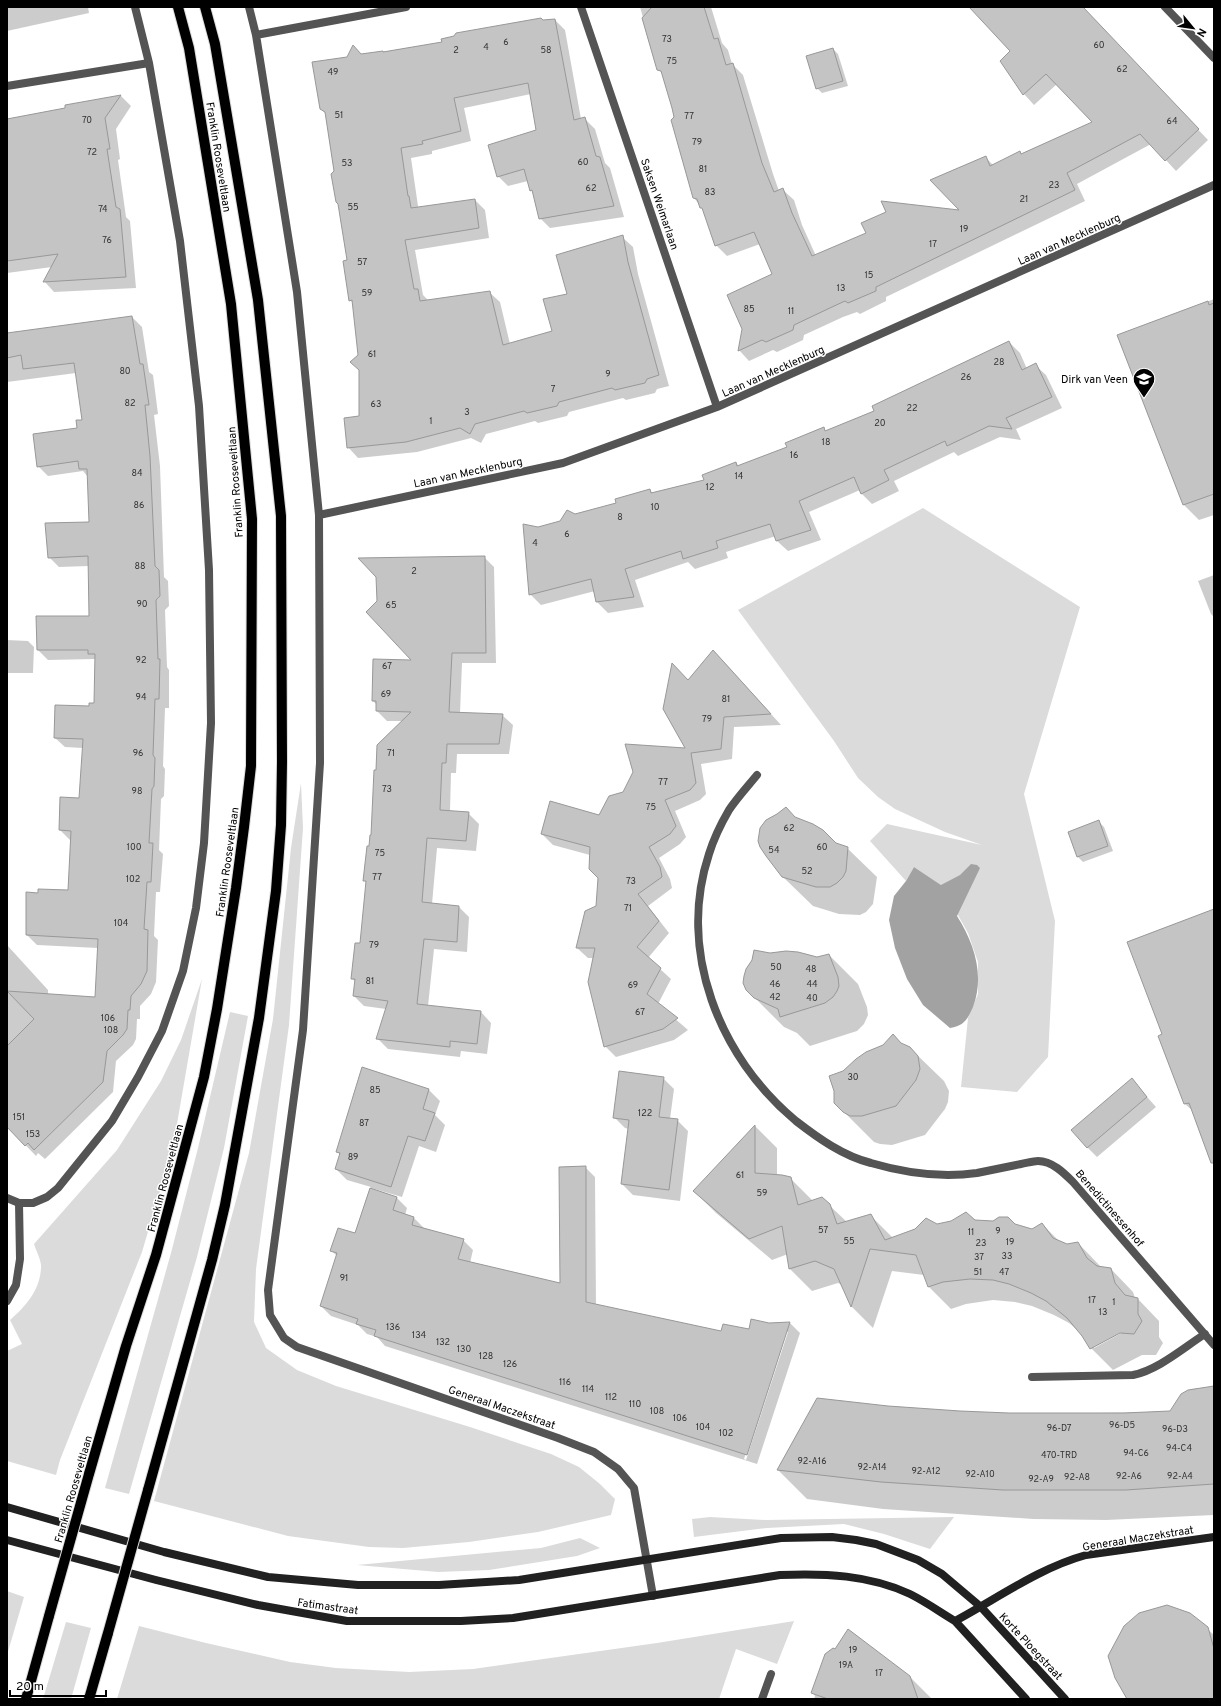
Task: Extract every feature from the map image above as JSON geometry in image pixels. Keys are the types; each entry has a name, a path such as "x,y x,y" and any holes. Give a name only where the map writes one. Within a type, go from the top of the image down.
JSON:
{"main road":[{"name":"Franklin Rooseveltlaan","path":"26,1699 126,1346 156,1255 204,1077 217,1009 235,896 251,766 252,519 232,304 189,48 178,7"},
{"name":"Franklin Rooseveltlaan","path":"89,1699 212,1260 225,1205 260,1018 276,891 282,762 281,516 258,300 215,44 205,7"}],"street":[{"path":"7,1198 19,1203 33,1203 47,1197 58,1188 112,1121 147,1060 162,1031 183,971 196,908 203,850 210,723 209,570 199,406 180,241 149,63 134,7"},
{"path":"249,7 256,35 297,292 319,515"},
{"path":"256,35 406,7"},
{"name":"Saksen Weimarlaan","path":"581,7 717,407"},
{"path":"1165,7 1214,58"},
{"path":"7,86 149,63"},
{"name":"Laan van Mecklenburg","path":"319,515 563,463 717,407 1214,185"},
{"name":"Generaal Maczekstraat","path":"319,515 320,763 303,1030 268,1290 270,1315 284,1338 297,1347 558,1438 594,1452 618,1469 634,1488 653,1596"},
{"name":"Benedictinessenhof","path":"757,775 729,810 709,853 701,888 697,926 707,989 718,1020 735,1052 755,1080 778,1105 809,1131 844,1153 868,1162 894,1169 933,1175 975,1173 1038,1161 1050,1164 1063,1172 1073,1182 1214,1345"},
{"path":"7,1301 16,1285 20,1259 19,1203"},
{"path":"1032,1376 1142,1374 1205,1334"},
{"name":"Fatimastraat","path":"7,1507 164,1552 268,1577 358,1585 439,1585 519,1580 647,1561"},
{"path":"647,1561 781,1538 832,1537 856,1540 876,1544 918,1560 942,1574 981,1608"},
{"name":"Generaal Maczekstraat","path":"955,1621 981,1608 1024,1582 1061,1563 1073,1559 1093,1554 1214,1537"},
{"name":"Fatimastraat","path":"7,1540 156,1580 258,1605 347,1621 433,1622 513,1618 653,1596"},
{"path":"653,1596 780,1575 827,1574 868,1581 896,1588 924,1601 955,1621 1026,1699"},
{"name":"Korte Ploegstraat","path":"981,1608 1065,1699"},
{"path":"762,1699 771,1674"}],"shaded area":[{"path":"923,508 1080,607 1024,794 1055,921 1048,1057 1017,1092 961,1087 968,1018 978,994 978,962 968,933 941,885 914,867 906,881 870,841 887,824 982,845 945,832 895,809 878,797 858,778 834,741 738,610"},
{"path":"301,783 303,828 289,1025 256,1269 254,1322 266,1348 297,1370 336,1386 470,1427 551,1454 579,1467 600,1484 615,1499 611,1515 538,1532 469,1542 403,1548 369,1547 288,1536 154,1501 249,1153 273,1019 291,848"},
{"path":"971,864 977,865 980,868 957,916 973,948 978,971 978,983 973,1007 967,1019 959,1025 950,1028 923,1005 907,979 895,948 889,920 894,896 906,881 914,867 941,885 960,875"},
{"path":"202,979 173,1147 142,1252 60,1460 56,1475 7,1461 7,1351 22,1344 10,1320 27,1303 38,1283 41,1265 34,1244 117,1150 161,1081 181,1040"},
{"path":"230,1012 248,1016 224,1148 197,1257 129,1494 105,1488 171,1253 198,1148"},
{"path":"710,1517 766,1520 954,1517 930,1549 884,1534 844,1524 767,1528 694,1537 692,1519"},
{"path":"580,1538 600,1548 577,1556 489,1570 438,1572 357,1565 541,1548"},
{"path":"7,1591 24,1597 7,1655"},
{"path":"794,1621 777,1664 736,1649 719,1699 117,1699 139,1626 290,1662 336,1668 409,1672 473,1669 657,1643"},
{"path":"66,1622 91,1628 71,1699 43,1699"}],"building":[{"path":"652,7 704,7 714,39 718,38 726,65 733,63 762,163 774,192 783,188 792,213 812,256 866,233 861,223 886,212 881,201 959,210 930,180 986,156 990,166 1020,151 1021,154 1092,122 1046,74 1023,95 1000,61 1010,51 969,7 1083,7 1199,129 1165,161 1140,134 1067,173 1075,190 876,287 876,291 848,303 845,301 794,325 793,330 766,342 762,340 738,351 742,329 727,295 772,274 754,232 715,246 702,208 700,208 697,199 693,198 671,120 674,117 672,108 661,71 657,70 642,18"},
{"path":"541,18 543,20 555,19 574,120 585,117 596,156 600,157 614,206 539,219 532,190 530,191 524,169 497,177 488,145 536,130 528,83 454,98 461,131 422,141 423,144 401,148 408,196 411,208 475,199 479,228 405,240 414,289 418,289 420,301 490,291 503,345 552,331 543,299 567,294 556,255 623,235 628,262 659,375 647,379 645,383 615,390 612,388 559,402 557,406 527,413 524,411 475,424 470,434 460,428 406,442 347,448 344,418 359,416 359,370 350,362 358,355 352,300 349,301 343,261 347,260 338,204 336,202 331,174 334,171 325,112 320,109 312,62 347,57 353,45 361,54 383,52 442,42 441,39 454,36 456,33"},
{"path":"833,48 843,81 816,89 806,56"},
{"path":"121,95 105,118 110,149 107,149 116,207 120,209 126,277 43,282 58,254 7,261 7,119 65,108 65,105"},
{"path":"1208,301 1209,305 1214,303 1214,494 1183,505 1117,335"},
{"path":"132,316 140,364 143,364 149,405 145,405 150,456 155,566 159,570 160,596 156,600 158,659 160,659 159,699 155,699 153,755 155,758 154,786 152,789 149,843 153,843 151,882 147,882 144,929 148,930 147,971 141,984 131,996 130,1010 128,1010 127,1029 107,1051 103,1082 34,1150 28,1143 25,1146 7,1127 7,1046 34,1019 7,991 95,997 98,939 26,935 26,892 38,893 38,889 68,890 71,831 59,830 60,797 79,798 83,739 54,738 55,705 89,706 89,703 94,703 95,654 88,654 88,650 37,650 36,616 89,616 88,556 48,558 45,523 89,522 87,469 79,469 78,461 37,467 33,434 77,428 76,420 82,420 74,363 23,369 21,355 7,358 7,333"},
{"path":"1009,341 1022,370 1036,363 1052,397 1006,418 1012,429 989,426 947,446 945,441 884,470 889,480 861,494 854,477 799,501 811,530 776,541 770,524 716,541 718,548 683,559 681,551 625,569 634,597 596,602 591,579 529,595 523,524 538,527 560,521 567,510 575,514 616,503 615,499 650,489 651,493 704,480 702,475 736,462 737,466 787,447 785,443 824,427 825,431 874,411 872,406"},
{"path":"485,556 486,653 452,653 449,712 503,714 499,744 447,744 446,763 442,763 440,810 469,812 466,841 427,838 422,902 459,906 457,942 424,939 417,1004 481,1011 477,1044 450,1041 450,1047 376,1039 388,1001 353,996 355,979 351,979 355,943 360,943 366,881 363,881 367,846 369,846 371,835 374,770 376,770 377,745 411,712 376,711 376,701 372,701 373,659 411,660 366,612 377,601 376,577 358,558"},
{"path":"713,650 771,714 724,717 721,749 691,753 696,783 690,790 665,800 676,826 670,834 649,847 660,867 662,877 638,894 659,921 637,947 661,968 647,994 678,1018 663,1029 604,1047 588,982 595,948 576,948 585,911 596,906 598,878 589,869 590,847 541,834 550,801 599,815 609,796 623,792 633,772 625,744 685,748 663,709 672,663 688,680"},
{"path":"786,807 795,817 813,824 823,830 836,843 848,847 846,871 837,883 830,887 816,887 782,877 766,856 758,841 760,828 766,820"},
{"path":"1099,820 1108,846 1077,857 1068,832"},
{"path":"1214,909 1214,1163 1211,1163 1189,1103 1184,1104 1158,1036 1162,1034 1127,942"},
{"path":"754,950 770,953 786,951 798,952 817,957 829,954 838,977 839,986 837,991 833,997 825,1003 780,1017 778,1009 754,998 746,990 743,983 746,969 752,960"},
{"path":"893,1034 901,1043 910,1047 918,1056 920,1069 916,1080 896,1106 862,1116 850,1116 843,1112 834,1103 834,1091 829,1076 843,1071 866,1052 883,1045"},
{"path":"362,1067 429,1089 423,1109 435,1113 425,1141 408,1136 391,1187 335,1169 340,1153 336,1152"},
{"path":"619,1071 664,1077 659,1117 678,1119 669,1190 621,1184 629,1120 613,1118"},
{"path":"1132,1078 1147,1097 1087,1148 1071,1130"},
{"path":"755,1125 755,1173 791,1177 798,1205 822,1197 830,1204 837,1224 871,1214 885,1240 915,1229 926,1218 937,1224 951,1221 966,1212 975,1220 993,1221 999,1217 1008,1217 1015,1224 1032,1229 1042,1223 1053,1238 1067,1244 1078,1242 1087,1258 1097,1266 1111,1268 1115,1283 1125,1295 1138,1298 1138,1314 1142,1321 1134,1334 1120,1333 1090,1349 1082,1336 1067,1318 1046,1301 1031,1293 1009,1284 993,1280 970,1279 943,1282 928,1287 916,1255 870,1249 851,1307 834,1269 815,1261 789,1269 782,1226 749,1239 693,1191"},
{"path":"586,1166 586,1302 721,1331 723,1324 749,1329 751,1319 769,1323 790,1322 747,1455 374,1336 376,1330 356,1324 358,1319 320,1306 337,1253 330,1251 338,1228 355,1233 370,1188 397,1197 393,1210 414,1217 412,1225 464,1239 458,1259 560,1283 559,1167"},
{"path":"1214,1386 1214,1484 1126,1490 1003,1490 881,1482 777,1470 817,1398 888,1406 960,1411 1009,1413 1124,1413 1170,1411 1181,1394 1188,1390"},
{"path":"1167,1605 1190,1613 1208,1627 1214,1649 1214,1699 1127,1699 1115,1678 1108,1656 1124,1626 1139,1613"},
{"path":"848,1629 910,1676 918,1699 828,1699 811,1693 825,1654 833,1648 835,1649"}],"place":[{"name":"Dirk van Veen","path":"1144,398"}]}
